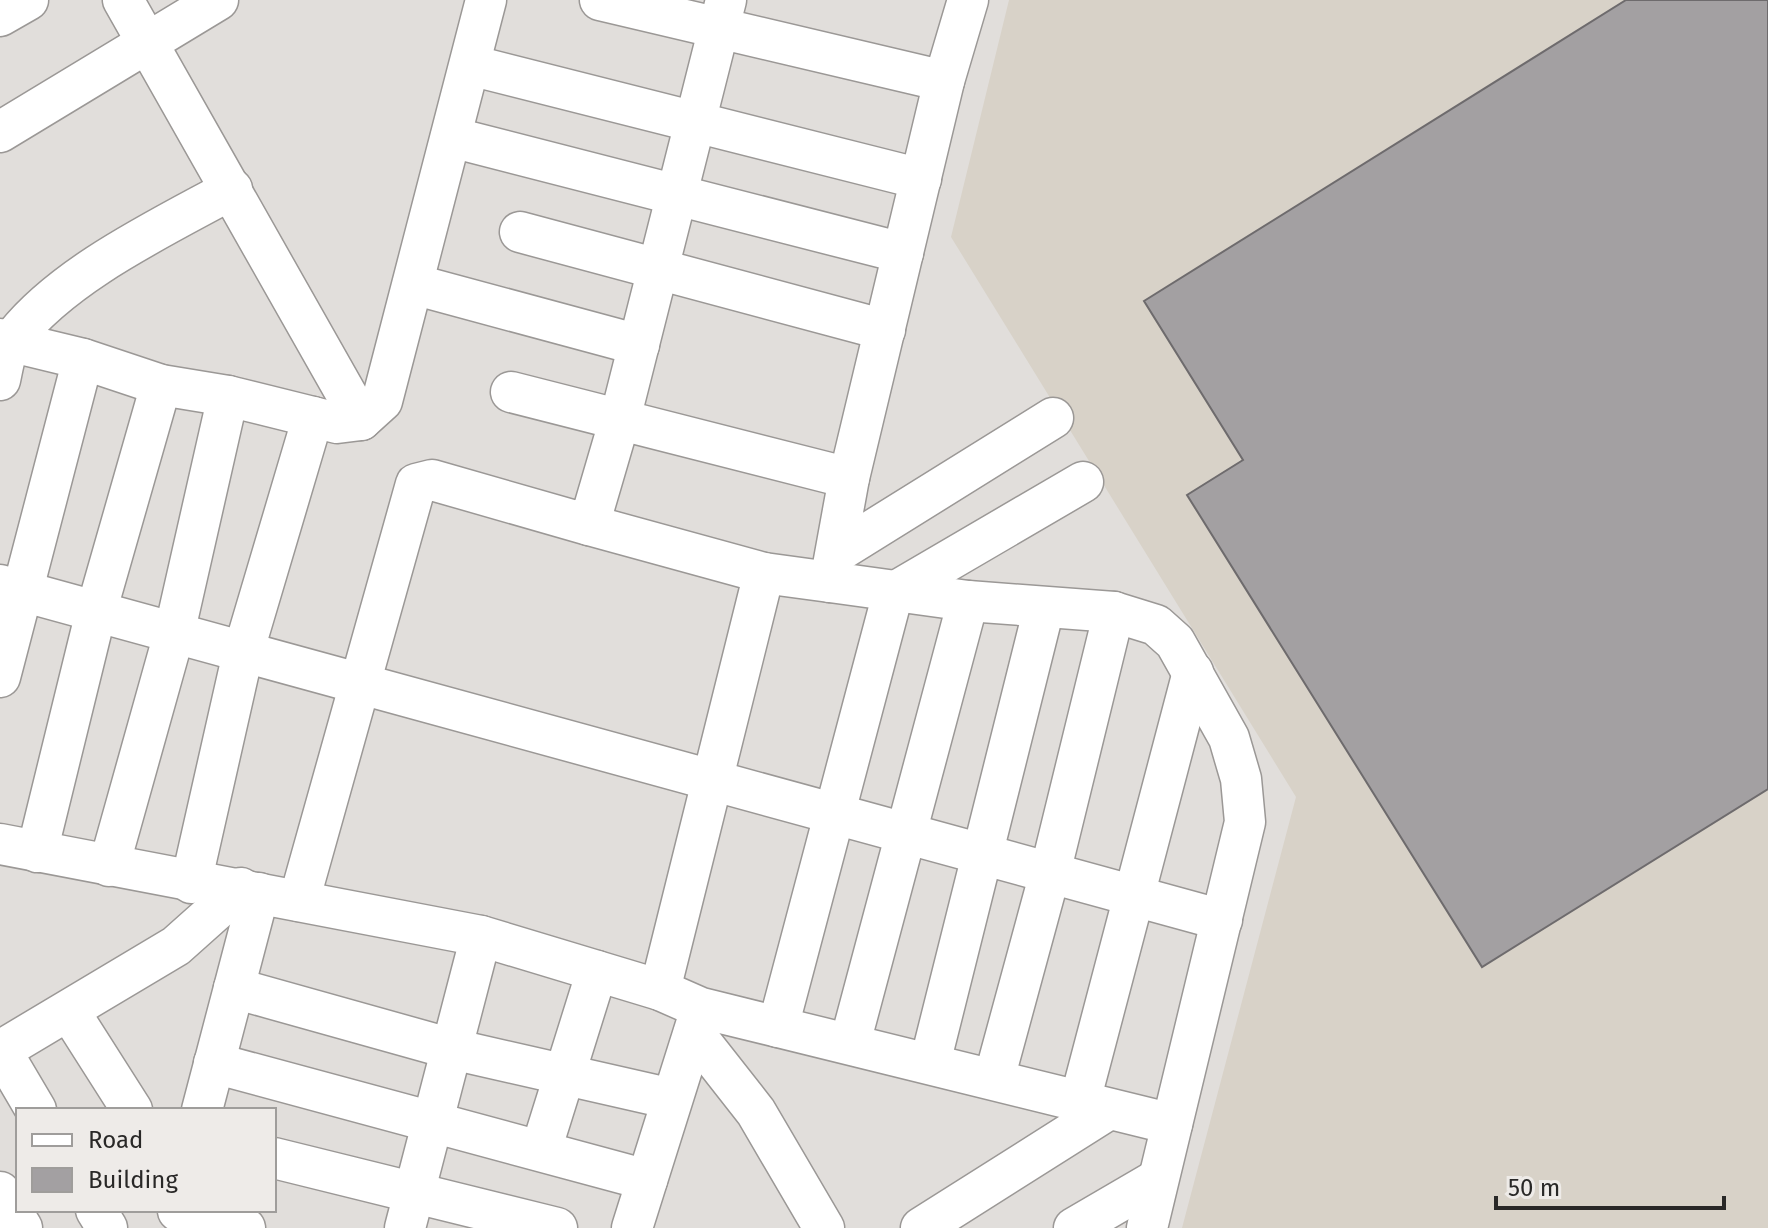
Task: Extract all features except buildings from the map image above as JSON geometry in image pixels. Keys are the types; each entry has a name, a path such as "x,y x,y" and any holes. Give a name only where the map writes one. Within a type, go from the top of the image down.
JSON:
{"street":[{"path":"0,16 28,0"},
{"path":"123,0 149,41 361,420"},
{"path":"0,132 218,0"},
{"path":"5,340 83,359 161,385 228,396 337,423 361,420 382,401 486,0"},
{"path":"600,0 723,14 944,81"},
{"path":"833,567 849,478 944,81 968,0"},
{"path":"589,525 620,419 723,14"},
{"path":"470,65 921,179"},
{"path":"451,137 679,193 903,253"},
{"path":"0,380 5,340 41,309 117,252 232,189"},
{"path":"520,232 885,330"},
{"path":"413,284 639,345"},
{"path":"0,677 11,588 83,359"},
{"path":"161,385 96,612 18,848 481,936 660,990 697,1020 756,1112 824,1228"},
{"path":"511,392 849,478"},
{"path":"109,866 174,634 228,396"},
{"path":"191,883 243,653 313,417"},
{"path":"833,567 1053,418"},
{"path":"299,901 416,484 432,480 764,573 833,567 893,593 1044,608 1067,606 1114,612 1156,625 1175,642 1229,738 1241,779 1245,822 1147,1228"},
{"path":"778,1027 837,814 893,593 1083,482"},
{"path":"660,990 764,573"},
{"path":"11,588 1222,920"},
{"path":"850,1043 968,601"},
{"path":"930,1063 1044,608"},
{"path":"994,1079 1050,873 1114,612"},
{"path":"921,1228 1095,1105 1133,895 1193,672"},
{"path":"203,1108 234,988 250,890"},
{"path":"35,1108 0,1050 176,946 250,890"},
{"path":"409,1211 481,936"},
{"path":"541,1150 597,971"},
{"path":"234,988 452,1049 672,1099"},
{"path":"69,1011 131,1108"},
{"path":"697,1020 778,1027 1172,1124"},
{"path":"632,1228 697,1020"},
{"path":"214,1063 647,1180"},
{"path":"276,1159 409,1211 557,1228"},
{"path":"1074,1228 1158,1179"},
{"path":"0,1192 22,1228"},
{"path":"185,1212 245,1228"}],"shaded area":[{"path":"1009,0 1768,0 1768,1228 1182,1228 1296,797 951,237"}]}
